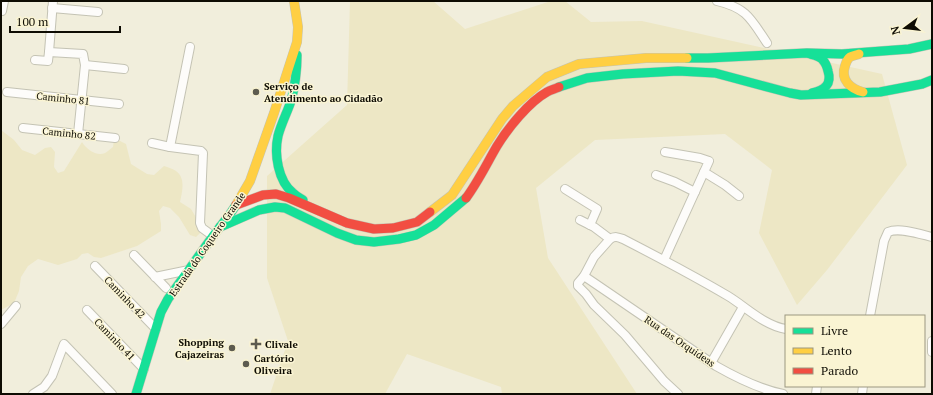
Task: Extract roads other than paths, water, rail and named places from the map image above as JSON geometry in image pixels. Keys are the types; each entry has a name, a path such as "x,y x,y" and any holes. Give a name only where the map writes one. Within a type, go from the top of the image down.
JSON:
{"main road":[{"name":"Estrada do Coqueiro Grande","path":"136,394 156,329 168,299 236,205 250,180 258,161 297,42 298,27 294,1"},
{"path":"297,42 297,72 290,100 278,136 276,153 280,174 284,182 292,192 313,208"},
{"path":"236,205 264,195 276,194 289,198 347,223 374,229 393,228 417,222 438,208 452,195 502,119 513,106 547,77 579,64 646,58 708,58 807,53 842,54 909,50 932,44"},
{"path":"866,52 850,57 842,70 849,86 857,91 868,93"},
{"path":"801,95 822,91 830,79 827,65 820,58 807,53"},
{"path":"220,227 259,210 275,207 285,208 337,233 356,240 374,242 399,239 416,234 439,221 466,198 498,144 516,120 532,103 548,91 587,78 623,74 678,71 715,73 801,95 880,92 922,84 932,80"}],"street":[{"path":"2,11 4,1"},
{"path":"717,1 740,9 747,14 767,43"},
{"path":"35,60 48,61 53,4 98,12"},
{"path":"170,147 190,47"},
{"path":"49,52 84,54 85,65 78,134"},
{"path":"85,65 124,69"},
{"name":"Caminho 81","path":"7,92 119,104"},
{"name":"Caminho 82","path":"23,128 115,138"},
{"path":"152,143 201,151 203,153 200,223 202,228 213,236"},
{"path":"664,260 709,161 694,156 665,152"},
{"path":"704,172 739,196"},
{"path":"656,175 695,192"},
{"path":"565,189 597,209 590,225"},
{"path":"580,220 610,239"},
{"path":"870,315 884,241 888,232 899,230 932,237"},
{"path":"673,394 664,381 625,335 594,305 578,286 578,283 584,276 594,257 613,237 618,237 664,260 728,297 771,325 785,329"},
{"path":"134,255 166,288"},
{"name":"Caminho 42","path":"95,266 156,329"},
{"path":"155,277 188,270"},
{"name":"Rua das Orquideas","path":"584,276 711,363 731,375 752,385 783,394"},
{"path":"1,324 16,306"},
{"path":"711,363 743,307"},
{"name":"Caminho 41","path":"87,310 144,369"},
{"path":"932,341 932,352"},
{"path":"33,394 44,387 52,376 64,344 112,394"},
{"path":"664,381 678,394"}],"place":[{"name":"Serviço de Atendimento ao Cidadão","path":"256,92"},
{"name":"Clivale","path":"256,344"},
{"name":"Shopping Cajazeiras","path":"232,348"},
{"name":"Cartório Oliveira","path":"246,364"}]}
